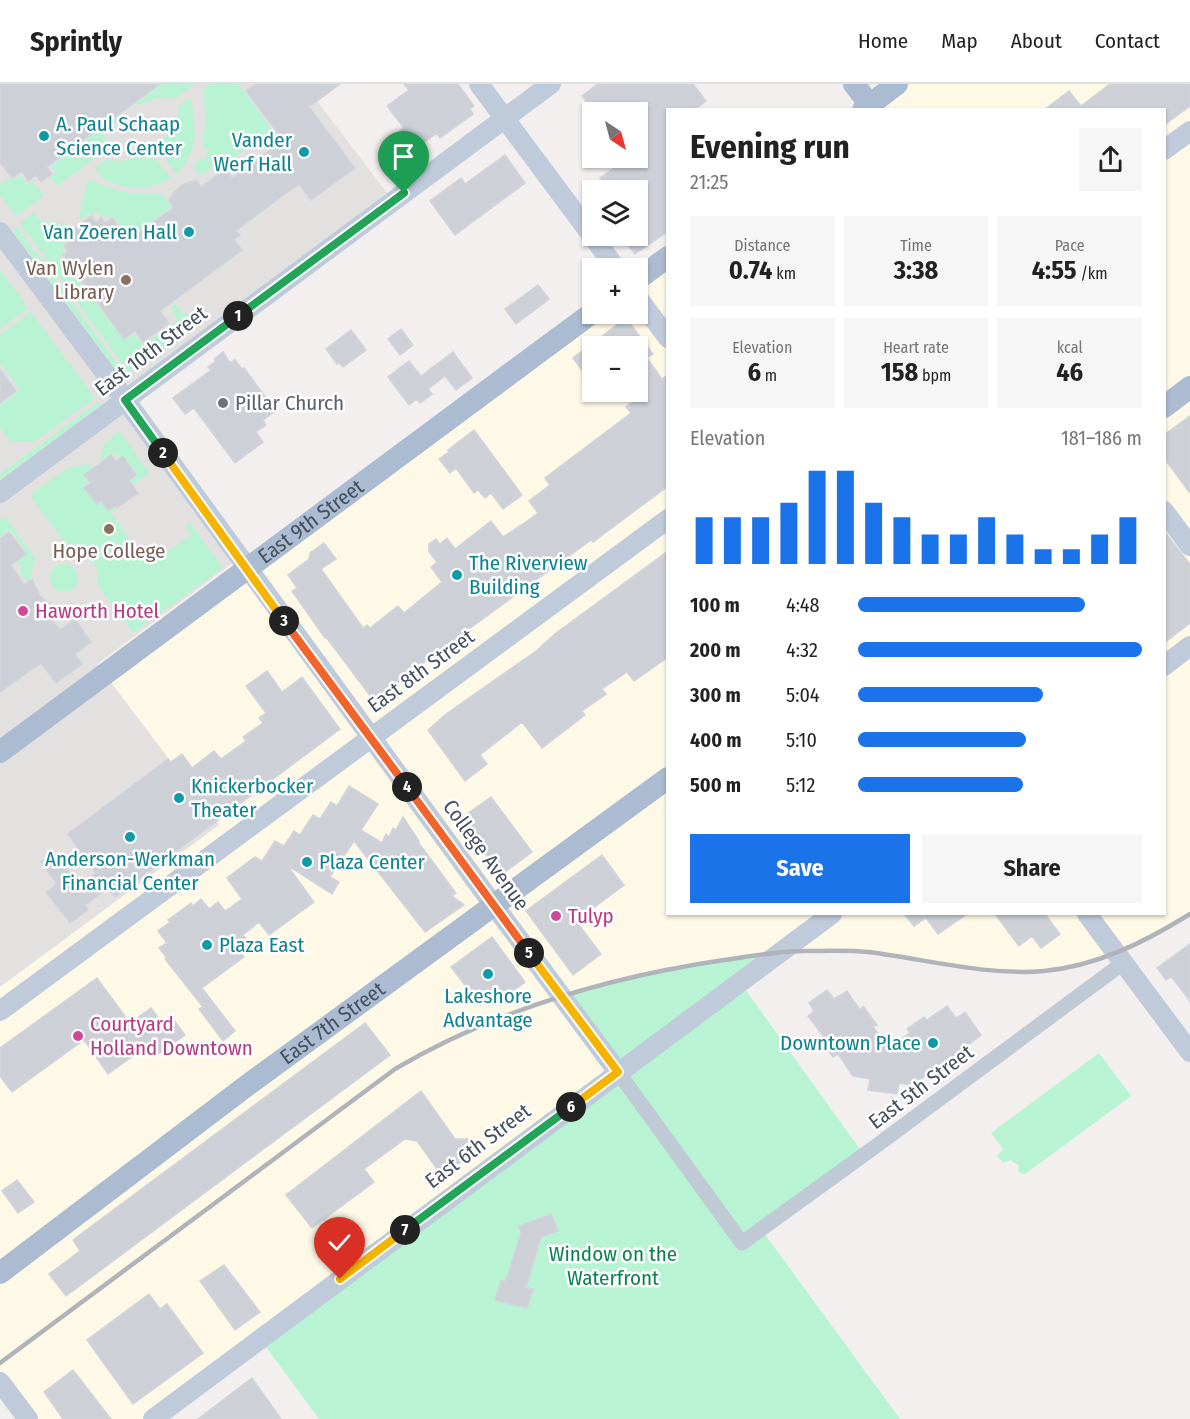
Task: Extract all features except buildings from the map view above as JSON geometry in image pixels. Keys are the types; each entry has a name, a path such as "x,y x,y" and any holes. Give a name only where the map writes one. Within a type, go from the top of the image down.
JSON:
{"main road":[{"path":"854,84 868,108 897,84"},
{"path":"648,272 666,258"},
{"name":"East 9th Street","path":"0,752 582,320"},
{"path":"1166,405 1190,387"},
{"name":"East 7th Street","path":"0,1273 245,1087 666,779"}],"street":[{"path":"479,84 608,258"},
{"name":"East 10th Street","path":"0,493 551,84"},
{"path":"1166,149 1190,131"},
{"name":"College Avenue","path":"0,232 742,1243"},
{"path":"648,311 666,335"},
{"path":"1166,514 1190,546"},
{"name":"East 8th Street","path":"0,1011 666,520"},
{"path":"1166,664 1190,646"},
{"name":"East 6th Street","path":"153,1419 831,915"},
{"path":"1088,915 1190,1052"},
{"name":"East 5th Street","path":"742,1243 1123,963"},
{"path":"0,1382 28,1419"}],"shaded area":[{"name":"Hope College","path":"0,84 304,84 393,201 125,400 239,558 97,664 219,825 0,987"},
{"path":"897,84 1190,84 1190,914 1158,934 1116,953 1080,965 1042,971 974,968 867,952 776,954 153,1419 28,1419 0,1382 0,752 582,321 582,324 648,324 648,271 666,258 666,915 1166,915 1166,108 864,108"}],"green space":[{"path":"162,84 195,84 176,98 158,98 136,106 135,104"},
{"path":"210,84 239,84 272,130 235,157 225,158 200,176 193,167 199,158 205,159 209,150 203,147 204,88"},
{"path":"191,97 195,138 190,156 177,174 158,149 161,147 159,144 175,122 179,106"},
{"path":"116,118 117,120 106,134 99,155 57,186 50,177 56,172 51,166"},
{"path":"146,152 149,156 152,154 171,179 147,187 129,188 104,178 95,168 107,159 127,160"},
{"path":"20,175 27,184 32,181 44,196 16,216 0,195 0,184"},
{"path":"88,179 124,192 161,193 172,207 138,231 139,236 131,240 114,216 109,218 106,214 102,217 98,211 92,215 89,213 81,219 79,216"},
{"path":"34,213 39,220 67,224 70,229 62,235 67,242 61,246 65,252 60,256 124,340 134,334 144,345 178,320 170,307 175,304 184,315 188,313 196,322 128,372 20,223"},
{"path":"16,226 125,374 121,377 12,230"},
{"path":"0,269 28,308 0,329"},
{"path":"31,312 95,398 34,442 10,441 0,428 0,405 20,390 0,363 0,335"},
{"path":"98,402 101,405 0,480 0,474"},
{"path":"120,431 149,473 133,485 130,480 137,475 123,456 119,458 113,453 103,461 100,457 105,443"},
{"path":"90,464 94,468 84,475 89,482 83,486 96,504 101,501 109,510 115,506 117,508 111,513 149,565 191,535 185,526 190,523 223,568 133,633 97,584 97,570 89,554 78,545 65,543 30,495 69,467"},
{"path":"5,517 36,559 31,578 27,581 19,570 22,568 17,561 27,553 10,530 0,537 0,520"},
{"path":"64,564 74,568 78,578 74,588 64,592 54,588 50,578 54,568"},
{"path":"776,954 617,1070 561,997 618,981 693,965"},
{"name":"Window on the Waterfront","path":"740,982 864,1155 761,1229 900,1419 319,1419 260,1339"},
{"path":"1099,1053 1131,1096 1025,1174 1018,1171 1019,1166 1011,1160 1003,1163 997,1156 1003,1149 991,1133"}],"railway":[{"path":"0,1363 395,1069 472,1029 513,1013 596,986 638,976 681,967 785,952 868,952 978,969 1044,971 1083,964 1120,951 1190,914"}],"place":[{"name":"A. Paul Schaap Science Center","path":"44,136"},
{"name":"Vander Werf Hall","path":"304,152"},
{"name":"Van Zoeren Hall","path":"189,232"},
{"name":"Van Wylen Library","path":"126,280"},
{"name":"Pillar Church","path":"223,403"},
{"name":"Hope College","path":"109,529"},
{"name":"The Riverview Building","path":"457,575"},
{"name":"Haworth Hotel","path":"23,611"},
{"name":"Knickerbocker Theater","path":"179,798"},
{"name":"Anderson-Werkman Financial Center","path":"130,837"},
{"name":"Plaza Center","path":"307,862"},
{"name":"Tulyp","path":"556,916"},
{"name":"Plaza East","path":"207,945"},
{"name":"Lakeshore Advantage","path":"488,974"},
{"name":"Courtyard Holland Downtown","path":"78,1036"},
{"name":"Downtown Place","path":"933,1043"}],"route":[{"path":"340,1279 618,1072 246,569 125,400 404,193"}]}
